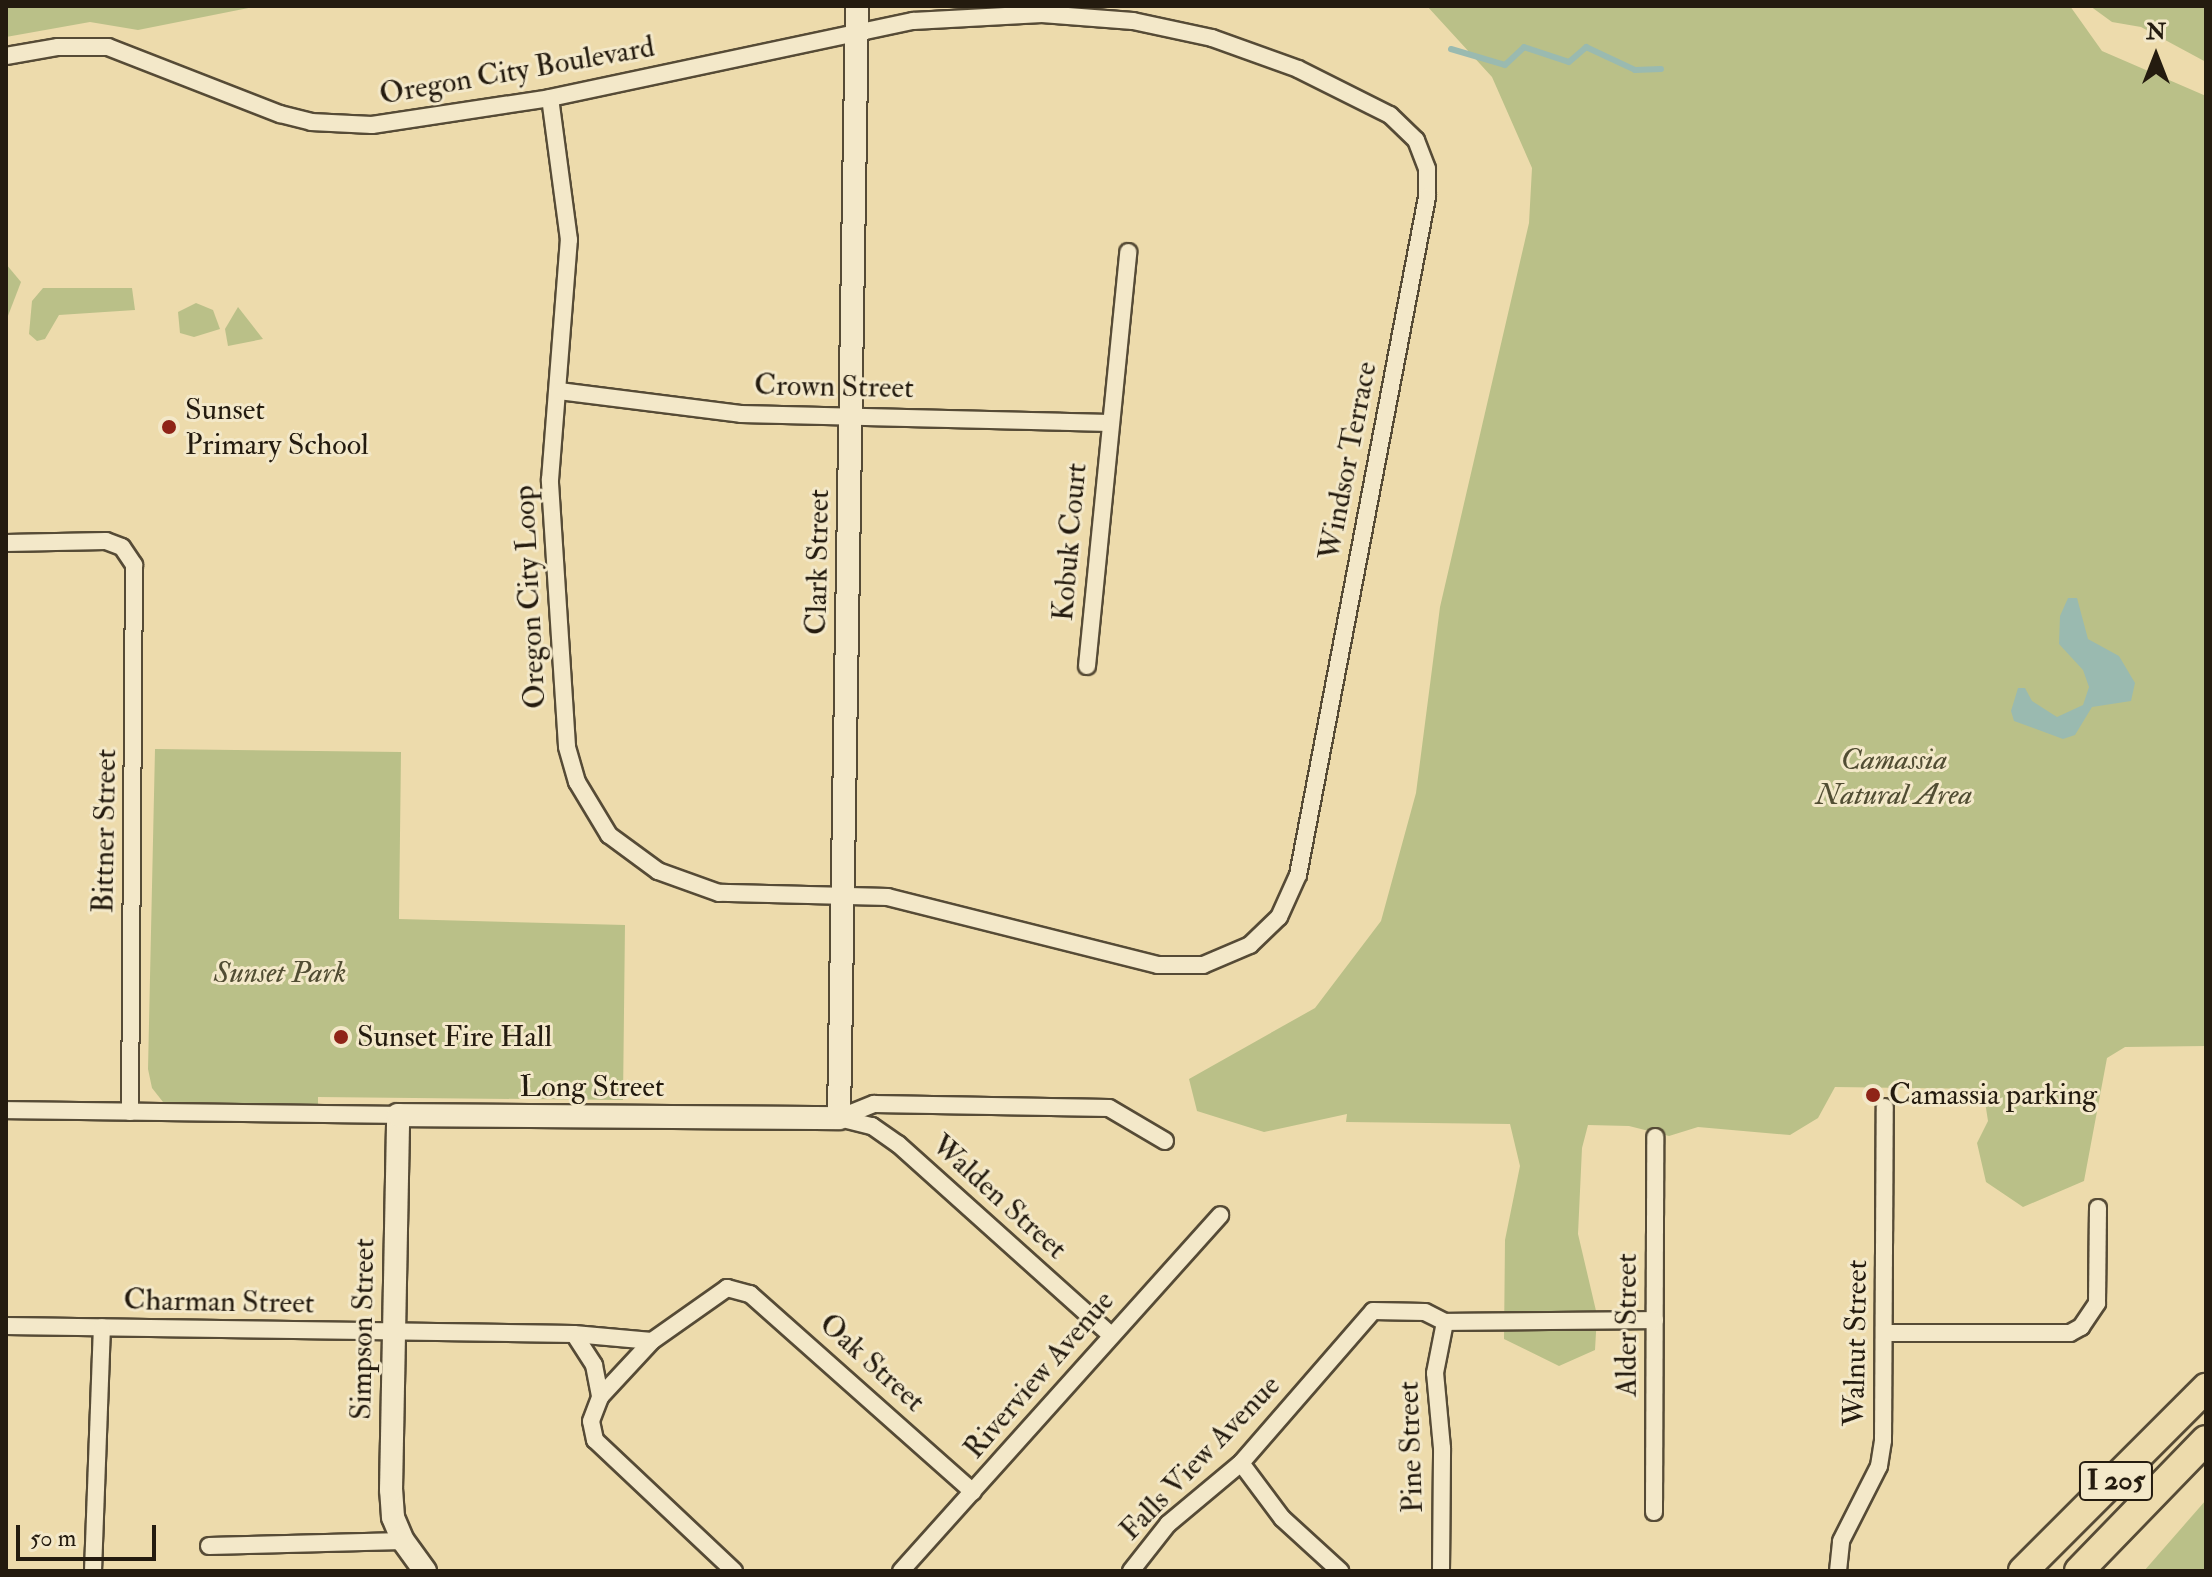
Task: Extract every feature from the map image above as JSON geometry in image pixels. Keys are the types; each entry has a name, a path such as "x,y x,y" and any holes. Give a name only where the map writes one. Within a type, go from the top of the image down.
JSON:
{"highway":[{"name":"I 205","path":"2023,1571 2206,1388"},
{"name":"I 205","path":"2079,1571 2206,1440"}],"street":[{"name":"Clark Street","path":"839,1118 857,6"},
{"name":"Windsor Terrace","path":"843,893 888,897 1158,965 1219,960 1250,945 1279,917 1298,875 1429,182 1416,140 1390,115 1298,69 1212,38 1133,21 1042,14 913,21 855,33"},
{"name":"Oregon City Boulevard","path":"6,56 58,47 108,47 311,122 404,123 550,98 855,33"},
{"name":"Oregon City Loop","path":"550,98 569,240 550,480 567,746 594,813 626,849 684,884 719,893 843,893"},
{"name":"Kobuk Court","path":"1087,666 1128,252"},
{"name":"Crown Street","path":"559,391 656,408 1110,423"},
{"name":"Bittner Street","path":"6,543 106,541 127,552 136,588 130,1112"},
{"name":"Long Street","path":"6,1110 839,1118 874,1104 1109,1108 1165,1141"},
{"name":"Walnut Street","path":"1838,1571 1848,1524 1879,1466 1885,1333 1885,1107"},
{"name":"Simpson Street","path":"398,1115 391,1490 393,1517 403,1541"},
{"name":"Walden Street","path":"839,1118 872,1126 898,1144 1111,1335"},
{"name":"Alder Street","path":"1654,1512 1655,1137"},
{"path":"1885,1333 2070,1333 2089,1316 2097,1303 2098,1208"},
{"name":"Riverview Avenue","path":"901,1571 1220,1215"},
{"name":"Oak Street","path":"652,1341 727,1288 742,1289 973,1492"},
{"name":"Falls View Avenue","path":"1131,1571 1168,1524 1241,1463 1373,1311 1425,1312 1445,1322"},
{"path":"1445,1322 1655,1320"},
{"name":"Pine Street","path":"1441,1571 1442,1448 1435,1373 1445,1322"},
{"name":"Charman Street","path":"6,1326 392,1334 574,1334 652,1341"},
{"path":"93,1571 102,1327"},
{"path":"574,1334 594,1365 600,1397"},
{"path":"652,1341 600,1397 591,1421 595,1440 734,1571"},
{"path":"1241,1463 1282,1518 1340,1571"},
{"path":"209,1546 403,1541 425,1571"}],"green space":[{"path":"6,6 258,6 138,30 90,22 6,37"},
{"name":"Camassia Natural Area","path":"1427,6 2070,6 2102,51 2206,96 2206,1046 2125,1047 2107,1058 2084,1181 2023,1207 1986,1182 1977,1143 1988,1121 1983,1089 1835,1087 1818,1118 1790,1135 1698,1127 1669,1136 1629,1126 1588,1125 1582,1148 1578,1234 1597,1315 1595,1350 1559,1366 1504,1339 1505,1240 1520,1166 1510,1124 1346,1122 1347,1114 1264,1132 1197,1111 1189,1079 1315,1008 1381,921 1416,793 1440,607 1529,223 1532,168 1492,77"},
{"path":"2090,6 2206,6 2206,62 2141,27 2112,22"},
{"path":"6,264 21,282 6,321"},
{"path":"43,288 132,288 135,310 59,315 45,339 37,341 29,334 32,301"},
{"path":"196,303 213,310 220,329 194,337 180,333 178,312"},
{"path":"238,307 263,339 228,346 225,329"},
{"name":"Sunset Park","path":"155,749 401,752 399,919 625,925 623,1100 318,1097 318,1104 163,1102 152,1088 148,1069"},
{"path":"2206,1500 2206,1571 2144,1571"}],"water":[{"path":"2068,598 2077,598 2088,639 2119,656 2135,683 2131,701 2092,707 2075,735 2063,739 2014,721 2011,711 2018,688 2025,688 2032,701 2057,717 2083,705 2089,687 2083,670 2059,644 2060,616"}],"waterway":[{"path":"1451,49 1505,65 1524,47 1569,62 1586,47 1635,70 1661,69"}],"place":[{"name":"Sunset Primary School","path":"169,427"},
{"name":"Sunset Fire Hall","path":"341,1037"},
{"name":"Camassia parking","path":"1873,1095"}]}
